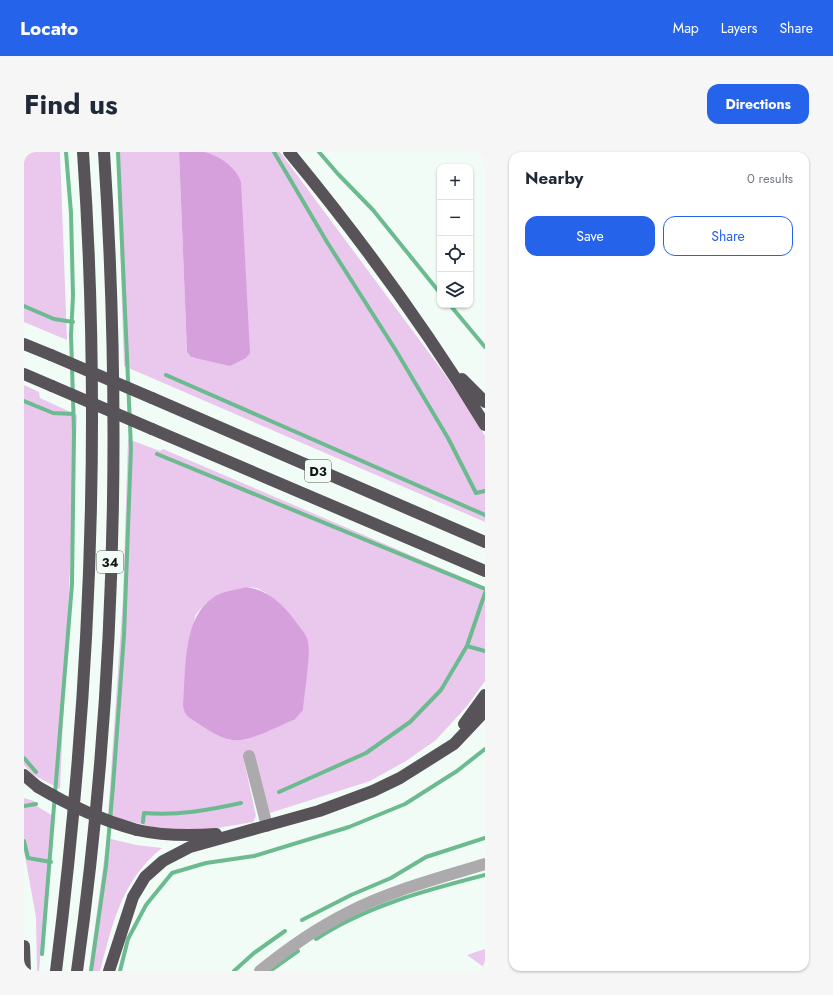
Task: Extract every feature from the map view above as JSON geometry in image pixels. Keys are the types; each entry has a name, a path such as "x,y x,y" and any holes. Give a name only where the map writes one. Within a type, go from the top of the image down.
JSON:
{"highway":[{"name":"34","path":"56,971 78,768 88,602 92,429 89,296 83,152"},
{"name":"34","path":"77,971 85,916 99,772 109,602 114,443 111,295 104,152"},
{"path":"289,152 326,196"},
{"path":"298,152 326,196 445,360 485,425"},
{"name":"D3","path":"24,344 485,542"},
{"path":"445,360 485,402"},
{"name":"D3","path":"24,374 485,571"},
{"path":"435,756 466,721 485,695"},
{"path":"110,971 133,896 138,886 154,868 180,851 341,804 373,791 400,778 454,744 485,711"},
{"path":"24,775 38,786 75,808 96,817 137,830 159,835 182,836 249,831"},
{"path":"24,946 25,971"}],"street":[{"path":"249,756 267,826"},
{"path":"260,971 283,952 319,928 350,911 393,894 485,864"}],"shaded area":[{"path":"24,152 60,152 67,340 24,322"},
{"path":"117,152 179,152 187,352 194,358 231,166 204,152 280,152 441,369 471,412 485,436 485,522 124,366"},
{"path":"179,152 204,152 216,156 231,167 241,182 250,353 246,358 230,366 191,357 187,352"},
{"path":"24,385 39,392 40,398 77,415 60,789 32,774 24,765"},
{"path":"128,439 160,451 163,449 485,587 485,681 467,706 436,740 406,761 370,781 270,813 253,753 243,756 256,816 253,822 212,829 161,829 108,816 123,598","holes":["246,587 257,588 266,593 294,720 246,739 226,739 209,731 188,717 185,713 195,616 206,604 218,596"]},
{"path":"246,587 263,592 270,596 277,601 294,619 305,634 307,640 309,648 308,665 303,710 294,720 254,737 232,740 226,739 209,731 188,717 185,713 183,706 186,661 191,631 196,618 204,606 218,595"},
{"path":"24,798 34,801 35,805 53,816 39,971 37,971 36,917 24,851"},
{"path":"107,838 136,845 162,848 137,874 120,904 109,936 100,971 89,971"},
{"path":"485,949 485,968 467,955"}],"waterway":[{"path":"42,954 72,584 74,431 71,335 73,296 71,213 66,152"},
{"path":"91,971 106,866 113,786 124,635 131,448 118,152"},
{"path":"274,152 327,242 395,349 448,438 476,493 485,491"},
{"path":"319,152 373,210 437,289"},
{"path":"24,306 54,319 73,322"},
{"path":"452,308 485,347"},
{"path":"166,375 485,515"},
{"path":"24,401 53,413 73,414"},
{"path":"157,454 485,589"},
{"path":"485,593 467,646 485,651"},
{"path":"279,792 366,753 410,722 441,690 467,646"},
{"path":"120,971 128,939 146,905 172,873 206,863 254,856 349,827 405,804 457,771 485,749"},
{"path":"24,758 36,772"},
{"path":"143,822 144,813 181,813 241,803"},
{"path":"24,806 36,804"},
{"path":"302,920 351,895 391,878 426,857 485,838"},
{"path":"24,841 28,858 51,862"},
{"path":"316,939 335,927 376,908 419,893 485,875"},
{"path":"234,971 254,953 285,931"},
{"path":"270,971 298,951"}]}
